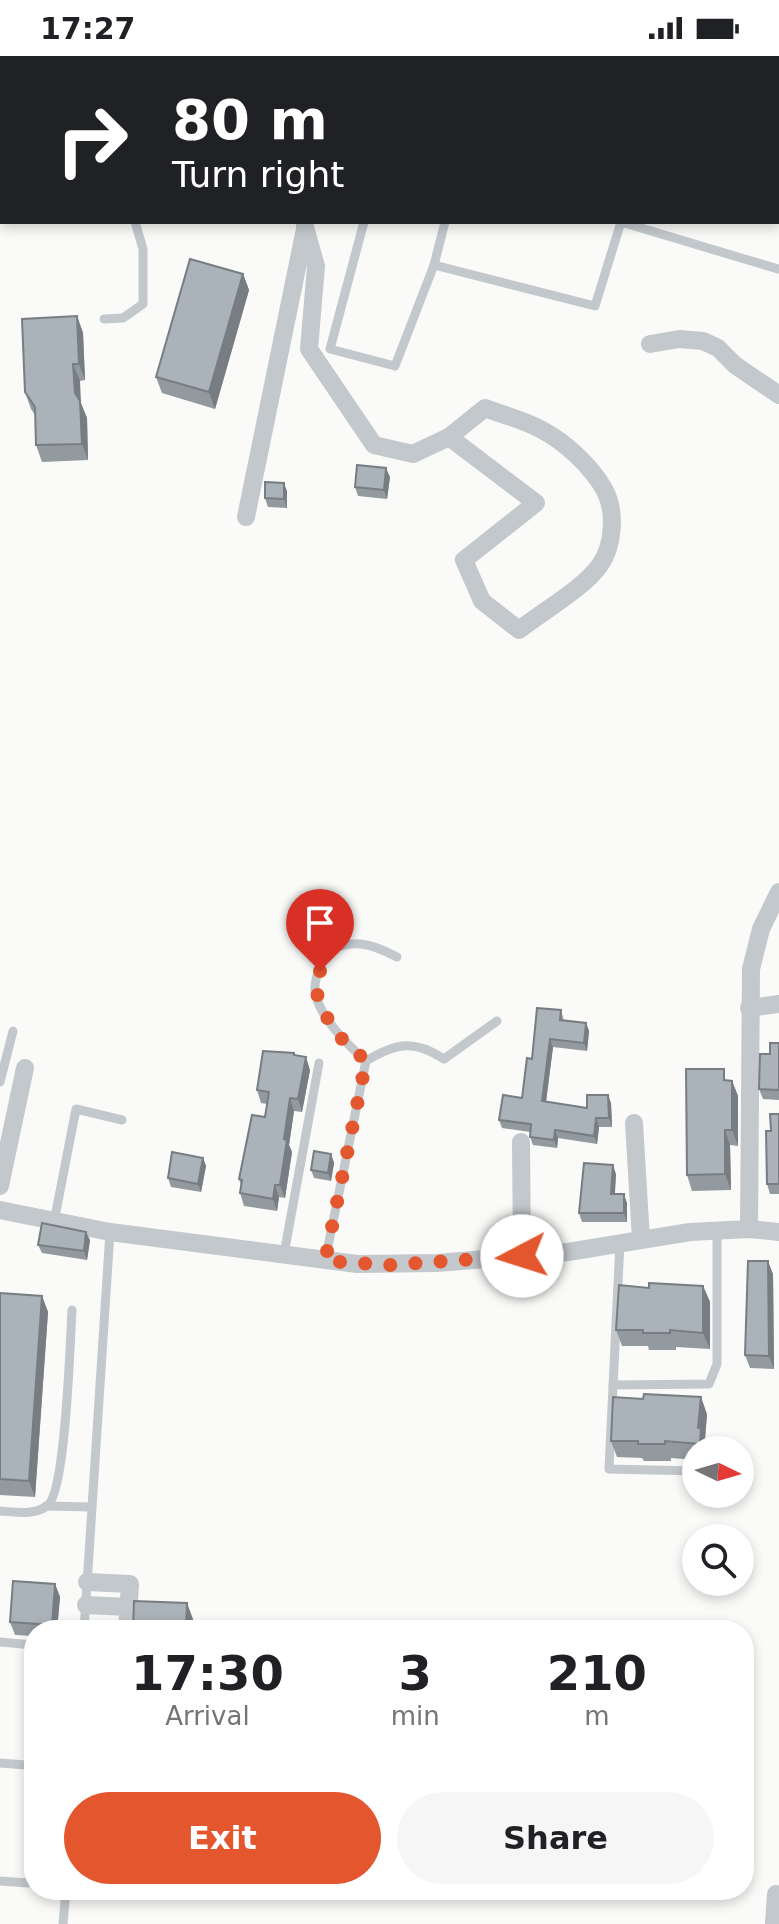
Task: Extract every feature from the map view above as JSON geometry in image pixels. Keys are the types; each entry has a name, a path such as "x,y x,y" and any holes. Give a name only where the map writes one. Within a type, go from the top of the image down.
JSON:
{"street":[{"path":"305,225 316,266 309,349 374,445 413,454 449,437 485,408 542,430 577,456 605,490 611,520 611,545 601,564 590,577 519,630 482,601 464,560 536,503 449,437"},
{"path":"246,517 305,225"},
{"path":"650,344 679,339 703,341 718,348 735,365 779,395"},
{"path":"749,1229 751,969 769,910 779,892"},
{"path":"749,1008 779,1004"},
{"path":"0,1186 25,1068"},
{"path":"634,1123 641,1239"},
{"path":"521,1142 522,1256"},
{"path":"0,1210 110,1232 325,1261 390,1265 568,1252 717,1230 779,1232"},
{"path":"87,1582 130,1584 127,1620"},
{"path":"86,1605 128,1607"},
{"path":"774,1924 776,1894"}],"lane":[{"path":"104,319 123,318 143,304 143,249 136,224"},
{"path":"363,224 330,349 395,366 434,265 444,224"},
{"path":"434,265 595,306 620,224"},
{"path":"628,224 778,269"},
{"path":"366,1061 341,1038 326,1016 315,989 325,952 342,943 372,944 397,957"},
{"path":"325,1261 366,1061 389,1047 425,1046 444,1059 497,1021"},
{"path":"0,1082 13,1031"},
{"path":"284,1254 319,1063"},
{"path":"54,1222 76,1109 122,1120"},
{"path":"613,1385 709,1384 717,1364 717,1230"},
{"path":"85,1620 110,1232"},
{"path":"620,1242 609,1469 682,1471"},
{"path":"46,1506 55,1496 61,1461 72,1310"},
{"path":"0,1511 31,1512 46,1506 92,1507"},
{"path":"0,1642 24,1644"},
{"path":"0,1763 24,1765"},
{"path":"0,1881 24,1883"},
{"path":"63,1924 65,1900"}],"building":[{"path":"190,259 243,274 209,392 156,377"},
{"path":"77,316 79,364 73,364 75,393 80,401 82,444 36,445 35,407 25,392 22,319"},
{"path":"357,465 386,468 384,490 355,487"},
{"path":"265,482 284,483 284,499 265,498"},
{"path":"537,1008 561,1010 560,1020 586,1023 584,1043 550,1039 542,1101 587,1108 587,1095 608,1095 609,1118 596,1118 594,1136 555,1130 554,1140 530,1137 531,1124 499,1120 503,1095 522,1098 527,1058 532,1059"},
{"path":"770,1043 779,1043 779,1090 759,1089 760,1054 770,1054"},
{"path":"263,1051 306,1057 298,1099 290,1098 280,1185 275,1185 273,1199 240,1193 242,1180 239,1179 252,1115 265,1117 269,1092 257,1090"},
{"path":"686,1069 724,1069 724,1080 732,1081 732,1130 725,1130 725,1174 687,1175"},
{"path":"770,1114 779,1114 779,1184 767,1184 766,1131 771,1131"},
{"path":"314,1151 331,1154 328,1173 311,1170"},
{"path":"172,1152 203,1158 198,1184 168,1178"},
{"path":"584,1163 613,1165 611,1194 624,1194 624,1213 579,1213"},
{"path":"42,1223 86,1232 84,1251 38,1245"},
{"path":"748,1261 768,1261 769,1356 745,1355"},
{"path":"649,1283 703,1286 703,1333 616,1330 619,1285 649,1288"},
{"path":"0,1293 42,1296 29,1481 0,1479"},
{"path":"644,1394 701,1397 698,1428 701,1428 700,1436 682,1436 682,1442 665,1441 665,1444 611,1441 613,1397 643,1399"},
{"path":"13,1581 55,1584 52,1620 10,1622"},
{"path":"134,1601 187,1603 186,1620 133,1620"}],"route":[{"path":"320,971 315,989 326,1016 341,1038 366,1061 325,1261 390,1265 522,1256"}]}
